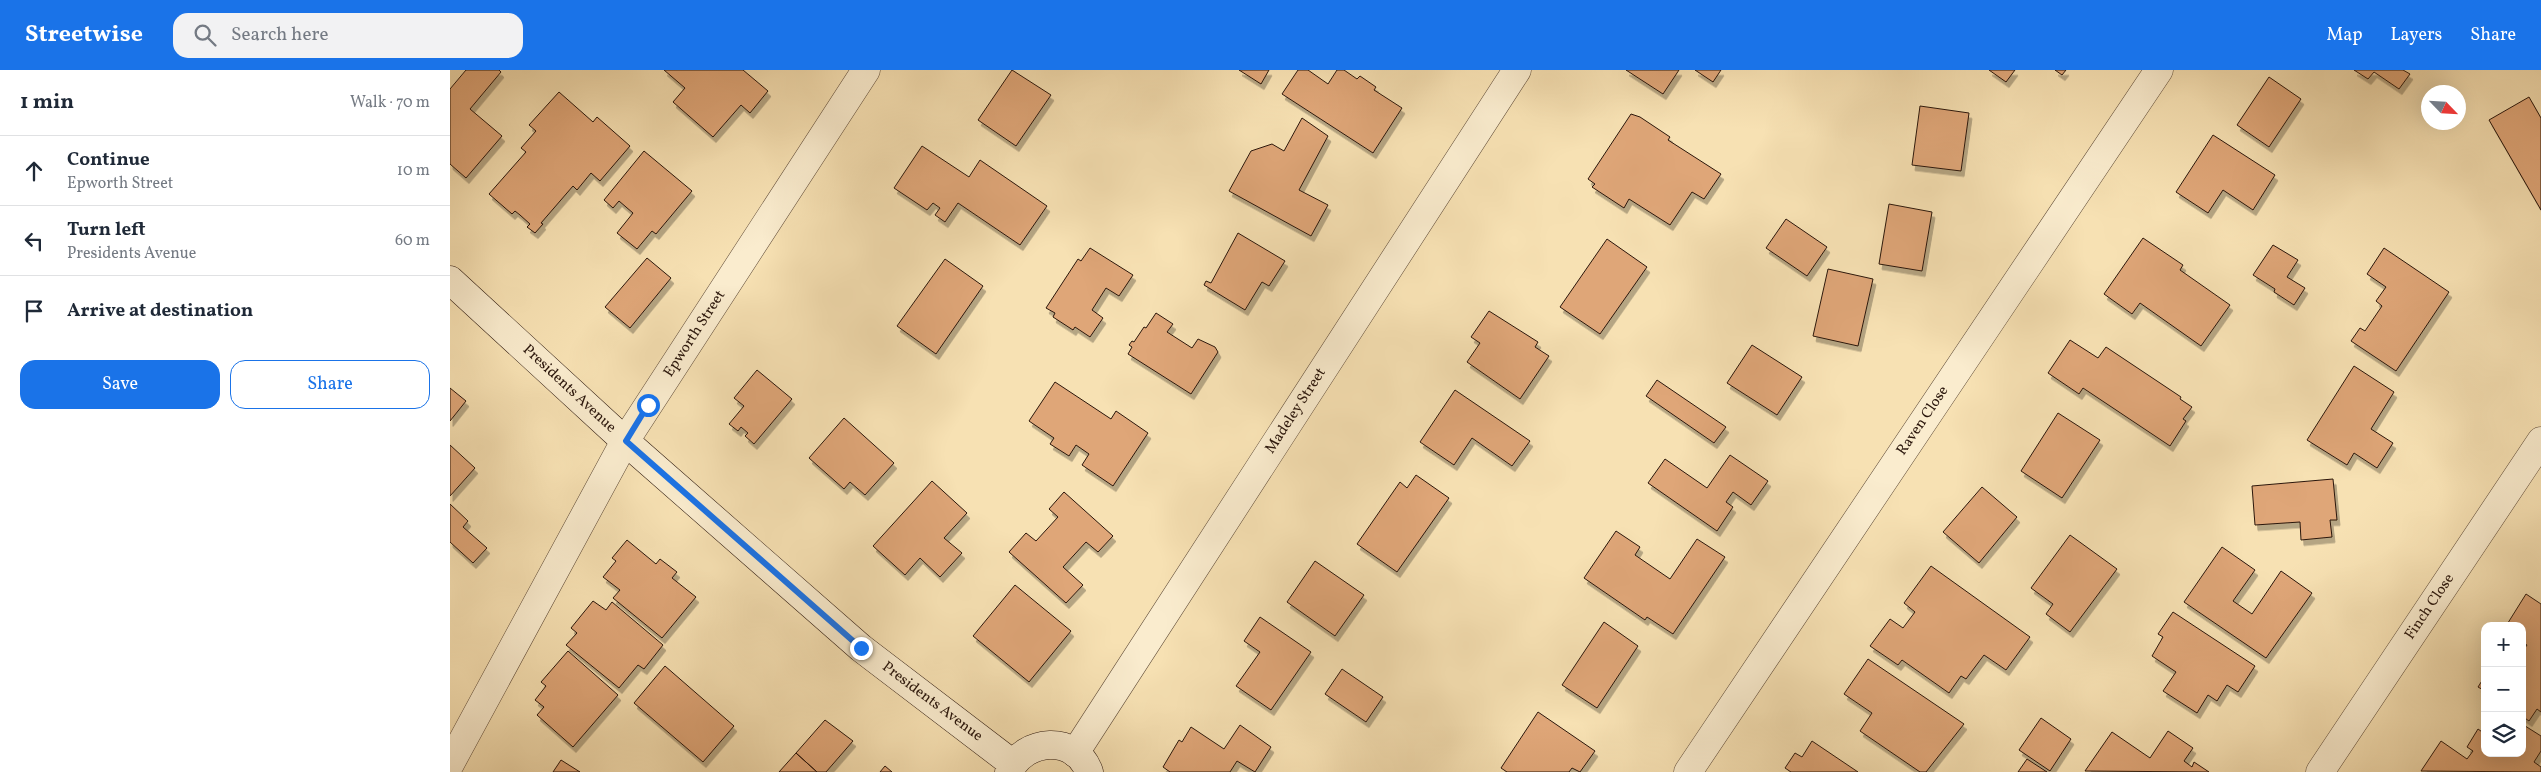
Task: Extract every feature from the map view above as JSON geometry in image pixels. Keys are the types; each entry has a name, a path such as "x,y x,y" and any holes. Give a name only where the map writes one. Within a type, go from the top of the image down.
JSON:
{"street":[{"name":"Epworth Street","path":"450,764 626,441 866,70"},
{"name":"Madeley Street","path":"1082,762 1517,70"},
{"name":"Raven Close","path":"1688,772 2159,70"},
{"name":"Presidents Avenue","path":"450,280 626,441 861,648 1011,768"},
{"name":"Finch Close","path":"2320,772 2541,441"},
{"path":"1011,768 1025,751 1042,745 1059,745 1082,762"}],"building":[{"path":"466,70 499,70 501,72 470,109 502,136 466,178 450,164 450,89"},
{"path":"664,70 743,70 768,91 750,113 741,105 713,137 673,102 685,88"},
{"path":"1012,70 1051,95 1016,146 978,120"},
{"path":"1239,70 1269,70 1261,84"},
{"path":"1298,70 1308,70 1328,84 1337,70 1344,70 1357,79 1360,76 1376,87 1374,90 1402,108 1373,153 1282,94"},
{"path":"1626,70 1679,70 1663,94"},
{"path":"1695,70 1721,70 1713,82"},
{"path":"1989,70 2015,70 2006,82"},
{"path":"2055,70 2066,70 2062,75"},
{"path":"2354,70 2403,70 2410,74 2399,89 2374,72 2368,79"},
{"path":"2269,77 2301,99 2269,147 2237,125"},
{"path":"559,92 593,122 597,117 630,146 600,181 591,173 577,190 573,186 541,223 543,224 535,233 527,227 530,224 520,215 515,211 512,214 489,194 526,152 521,148 536,131 529,125"},
{"path":"2529,97 2541,118 2541,210 2489,120"},
{"path":"1920,106 1969,113 1961,171 1912,165"},
{"path":"1631,114 1640,117 1670,137 1668,140 1721,174 1704,199 1692,192 1670,225 1629,199 1624,208 1592,187 1595,184 1588,179"},
{"path":"1302,118 1328,136 1299,190 1328,205 1311,236 1229,191 1251,151 1272,144 1284,151"},
{"path":"2213,135 2275,175 2253,210 2223,190 2208,213 2176,192"},
{"path":"922,146 969,177 980,160 1047,206 1020,245 958,203 945,222 935,215 940,208 933,203 927,210 894,188"},
{"path":"644,151 692,191 656,234 652,231 637,249 617,233 633,213 619,201 613,208 604,200"},
{"path":"1889,204 1932,212 1922,271 1879,264"},
{"path":"1786,219 1827,247 1807,276 1766,248"},
{"path":"1238,233 1285,261 1269,286 1262,282 1245,310 1204,285 1206,281 1211,283"},
{"path":"2143,238 2183,265 2180,270 2230,305 2201,346 2140,303 2132,314 2104,294"},
{"path":"1607,239 1647,267 1600,334 1560,307"},
{"path":"2273,245 2298,260 2287,277 2305,288 2294,305 2274,292 2275,289 2253,275"},
{"path":"1090,248 1133,275 1119,296 1106,288 1092,310 1103,318 1090,337 1075,327 1073,330 1053,317 1055,313 1046,308 1078,259 1081,261"},
{"path":"2384,248 2449,292 2396,371 2351,341 2360,328 2365,331 2382,306 2376,301 2386,287 2367,274"},
{"path":"647,258 671,278 630,328 605,307"},
{"path":"945,259 983,286 936,354 897,326"},
{"path":"1828,269 1873,279 1858,346 1813,336"},
{"path":"1489,311 1538,342 1535,347 1549,356 1520,399 1467,362 1480,343 1471,337"},
{"path":"1156,313 1173,324 1167,332 1192,348 1198,339 1215,347 1218,352 1191,394 1128,354 1132,347 1129,345 1132,341 1134,342 1144,327 1146,328"},
{"path":"2070,340 2098,358 2106,347 2181,397 2180,399 2192,407 2183,419 2186,421 2170,446 2083,388 2079,394 2048,373"},
{"path":"1752,345 1802,377 1777,415 1727,383"},
{"path":"2354,366 2394,392 2371,429 2393,443 2377,468 2354,453 2347,465 2307,440"},
{"path":"757,370 792,399 754,444 745,436 748,433 741,427 738,431 729,424 744,406 734,398"},
{"path":"1657,380 1726,427 1714,443 1646,396"},
{"path":"1055,382 1111,419 1116,411 1148,433 1113,486 1082,465 1089,454 1076,445 1069,456 1050,444 1054,438 1029,421"},
{"path":"450,388 466,401 450,421"},
{"path":"1455,390 1530,441 1512,466 1472,438 1454,465 1420,442"},
{"path":"2058,413 2100,440 2062,498 2021,471"},
{"path":"844,418 894,463 865,495 850,482 844,489 809,458"},
{"path":"450,445 475,468 450,496"},
{"path":"1730,455 1768,481 1751,505 1733,492 1726,502 1733,507 1717,531 1648,483 1665,459 1707,488"},
{"path":"1416,475 1449,498 1397,572 1357,544 1400,482 1407,488"},
{"path":"2333,479 2337,520 2330,520 2332,537 2301,540 2300,522 2255,525 2252,486"},
{"path":"932,481 967,513 944,538 962,553 940,577 920,558 905,575 873,546"},
{"path":"1982,487 2017,517 1979,563 1943,532"},
{"path":"1064,492 1113,536 1098,552 1086,542 1063,567 1083,585 1066,603 1009,552 1026,533 1036,541 1058,517 1049,509"},
{"path":"450,504 468,521 463,527 487,548 473,563 450,542"},
{"path":"1616,531 1640,547 1635,555 1670,579 1697,539 1725,557 1673,634 1647,617 1645,620 1584,578"},
{"path":"2070,535 2117,569 2070,632 2046,614 2053,604 2031,588"},
{"path":"627,540 656,564 660,559 677,572 672,578 696,597 662,638 613,598 620,590 603,577 616,561 612,558"},
{"path":"2222,547 2255,570 2233,601 2252,614 2281,571 2312,593 2266,658 2184,602"},
{"path":"1315,561 1364,595 1335,636 1287,602"},
{"path":"1931,566 2030,637 2006,670 1984,655 1966,679 1961,676 1949,693 1902,660 1898,665 1870,646 1890,619 1903,628 1915,612 1904,603"},
{"path":"1015,585 1071,631 1029,682 973,636"},
{"path":"2526,594 2541,604 2541,712 2537,709 2529,721 2526,719 2526,622 2508,622"},
{"path":"593,601 606,610 612,602 663,645 644,669 638,665 619,688 566,645 577,633 571,628"},
{"path":"2173,612 2255,666 2238,692 2227,685 2217,701 2208,695 2197,713 2163,691 2176,672 2152,656 2163,637 2158,634"},
{"path":"1260,617 1311,652 1271,710 1236,686 1260,652 1244,641"},
{"path":"1604,622 1638,646 1597,708 1562,685"},
{"path":"568,651 618,695 573,747 537,715 544,707 535,700 546,686 541,682"},
{"path":"1868,659 1964,724 1926,772 1920,772 1860,731 1872,713 1844,694"},
{"path":"665,666 734,726 703,762 634,703"},
{"path":"1342,669 1383,697 1366,722 1325,694"},
{"path":"1538,712 1595,751 1580,772 1572,768 1569,772 1507,772 1501,768"},
{"path":"2041,718 2071,739 2050,771 2019,750"},
{"path":"825,720 853,741 826,772 817,772 796,753"},
{"path":"1240,725 1271,747 1255,772 1237,761 1230,772 1170,772 1163,767 1179,740 1182,742 1191,727 1224,749"},
{"path":"2526,727 2541,736 2541,751 2534,762 2541,767 2541,772 2421,771 2441,741 2467,759 2473,751 2467,747 2478,729 2481,731 2481,757 2526,757"},
{"path":"2168,731 2193,748 2184,761 2192,767 2194,762 2209,772 2085,771 2112,732 2150,758"},
{"path":"1812,741 1858,772 1791,772 1785,768 1795,753 1802,757"},
{"path":"796,753 817,772 779,772"},
{"path":"2027,759 2047,772 2018,772"},
{"path":"561,760 580,772 553,772"},
{"path":"885,766 892,772 880,772"}],"route":[{"path":"648,405 626,441 861,648"}]}
